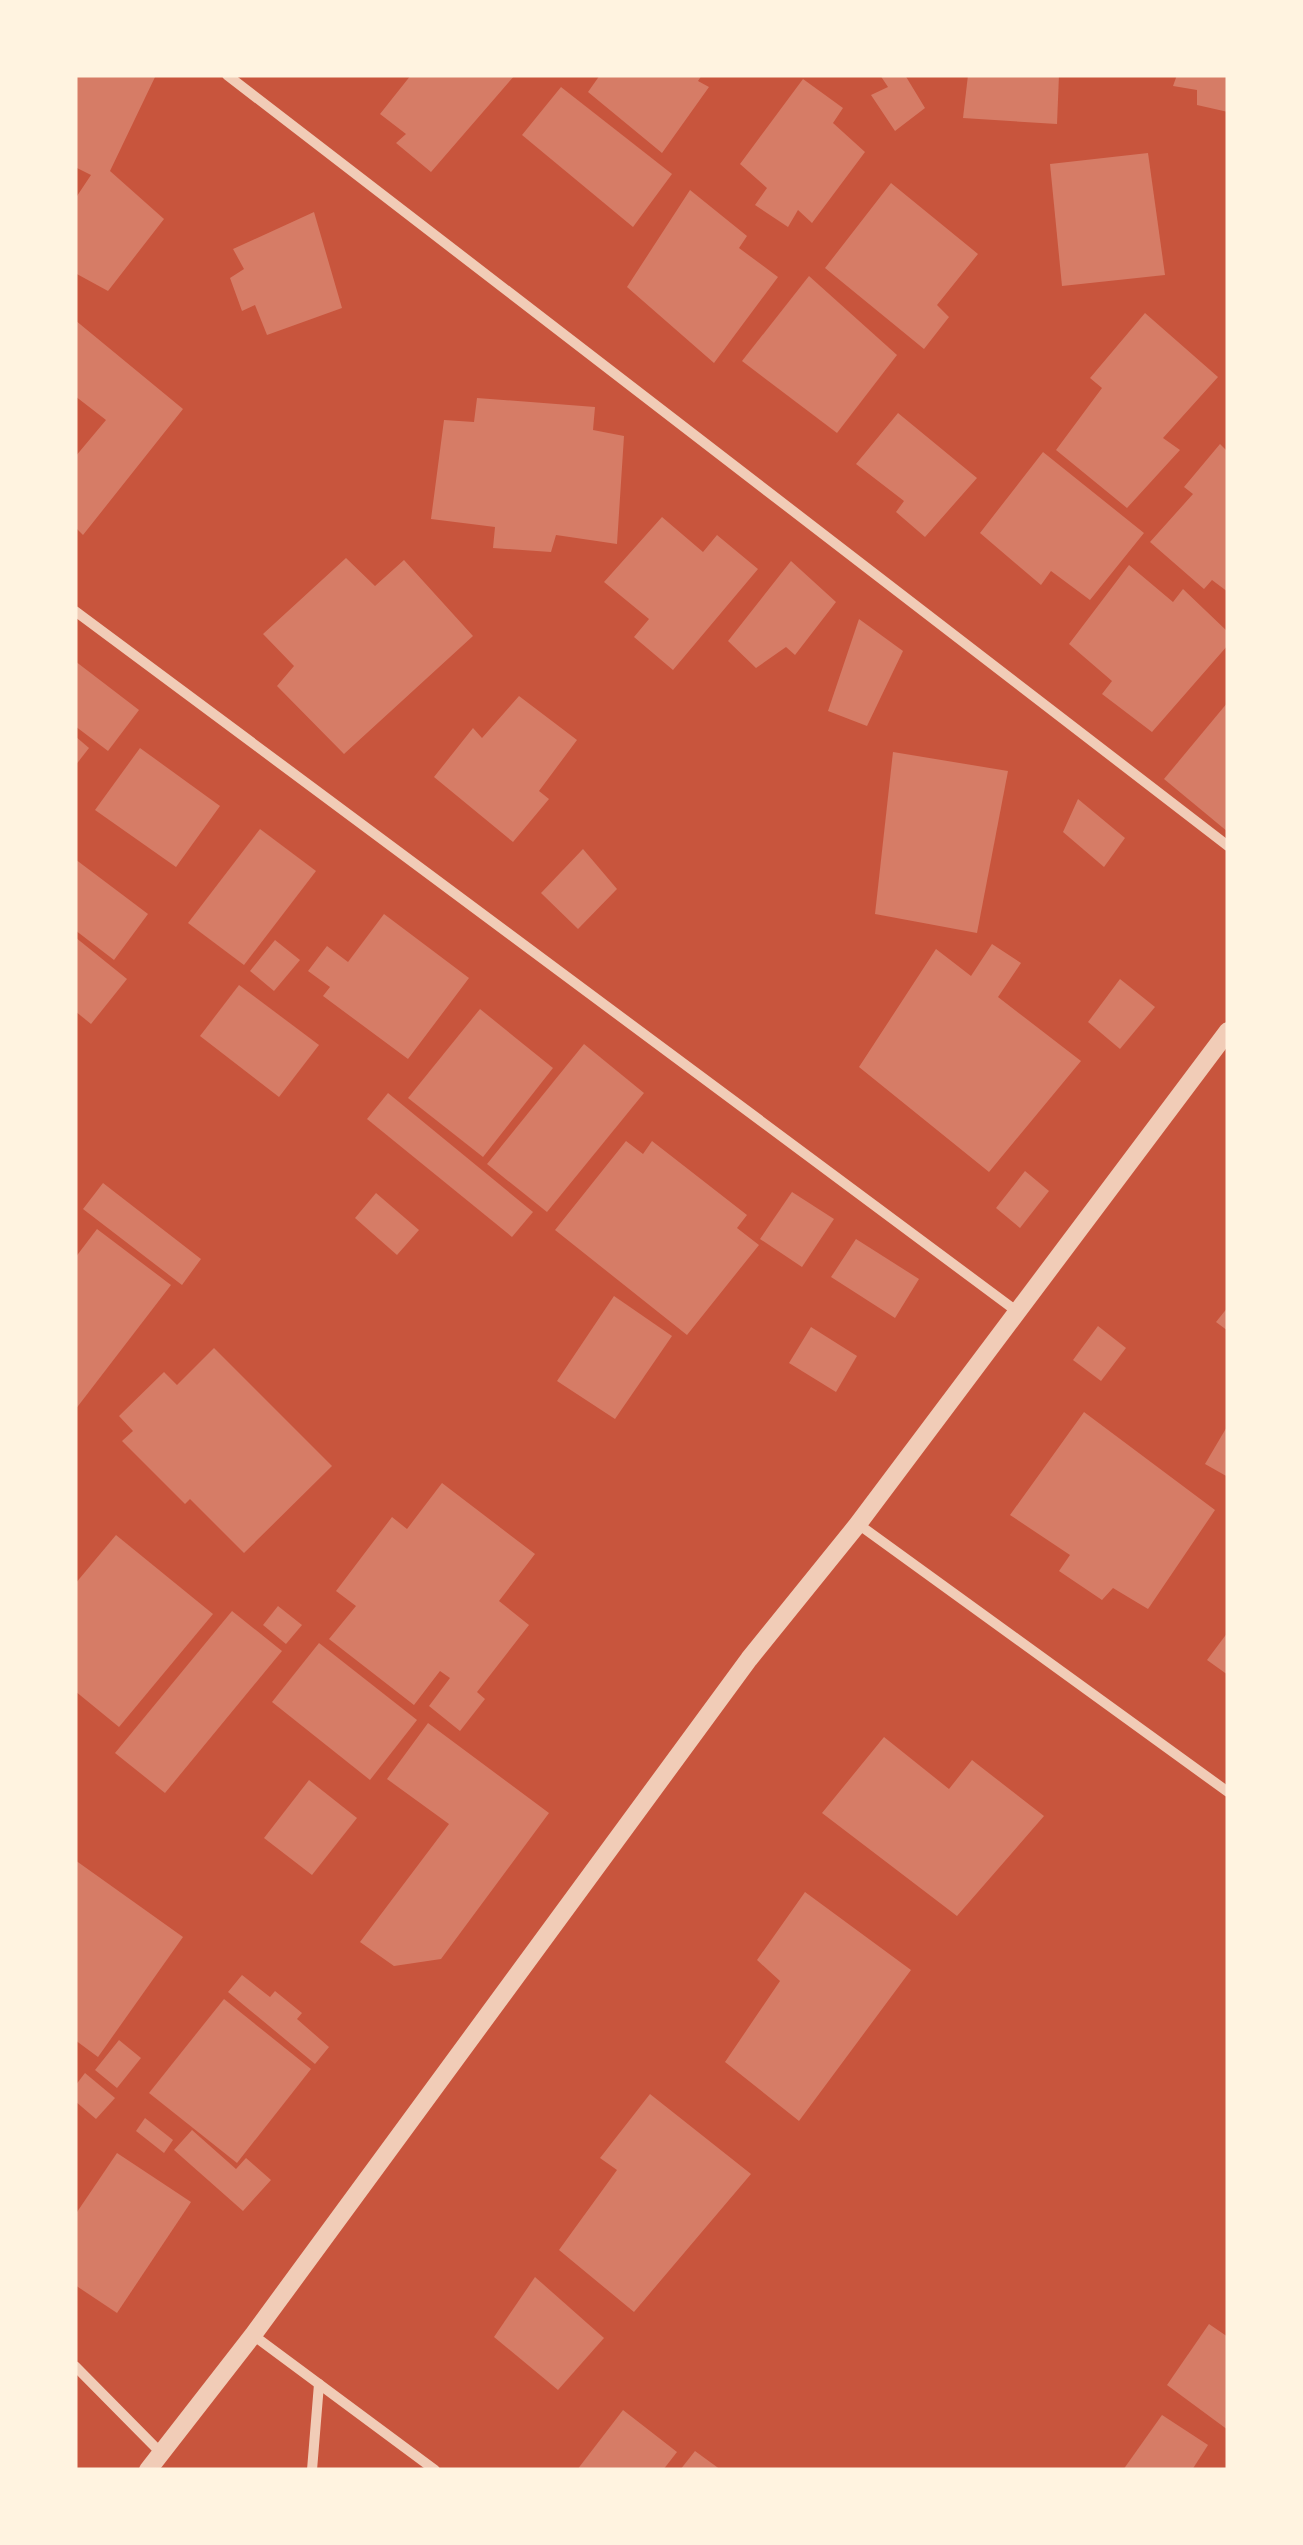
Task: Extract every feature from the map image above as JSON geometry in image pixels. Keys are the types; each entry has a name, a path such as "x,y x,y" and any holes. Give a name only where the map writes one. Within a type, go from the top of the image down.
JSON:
{"street":[{"path":"227,75 1228,846"},
{"path":"75,611 1014,1310"},
{"path":"148,2470 253,2335 749,1659 858,1524 1014,1310 1228,1030"},
{"path":"858,1524 1228,1792"},
{"path":"253,2335 435,2470"},
{"path":"75,2366 161,2453"},
{"path":"312,2470 319,2384"}],"building":[{"path":"77,75 156,75 110,171 164,219 108,291 75,273 75,199 91,175 75,167"},
{"path":"411,75 515,75 431,172 396,143 406,134 380,114"},
{"path":"600,75 702,75 698,81 709,87 662,153 588,92"},
{"path":"880,75 905,75 925,108 895,131 871,95 888,87"},
{"path":"968,75 1059,75 1057,124 963,118"},
{"path":"1177,75 1228,75 1228,112 1197,105 1197,90 1173,86"},
{"path":"803,79 843,108 833,123 865,152 812,223 798,210 788,227 755,205 767,188 740,164"},
{"path":"561,87 672,174 633,227 522,135"},
{"path":"1148,153 1165,275 1062,286 1050,164"},
{"path":"891,183 978,254 937,305 949,317 924,349 825,268"},
{"path":"690,190 747,236 739,248 778,277 714,363 627,287"},
{"path":"314,212 342,308 267,335 255,305 242,311 230,278 244,269 233,249"},
{"path":"809,276 897,355 837,433 742,361"},
{"path":"1145,313 1218,377 1163,438 1180,450 1127,508 1056,450 1102,388 1090,378"},
{"path":"75,320 183,409 83,535 75,527 75,457 106,420 75,396"},
{"path":"477,398 595,407 593,430 624,436 617,544 556,535 551,552 493,548 495,527 431,519 444,420 474,422"},
{"path":"898,413 977,478 925,537 896,512 904,501 856,464"},
{"path":"1220,444 1228,452 1228,592 1212,580 1204,589 1150,542 1193,494 1184,487"},
{"path":"1043,452 1144,533 1090,600 1051,571 1041,585 980,533"},
{"path":"662,517 703,552 717,535 758,569 673,670 634,637 649,619 604,582"},
{"path":"346,558 375,586 404,560 473,636 344,754 277,686 294,666 263,634"},
{"path":"791,561 836,602 795,655 786,647 756,668 728,641"},
{"path":"1129,565 1173,602 1183,589 1228,632 1228,645 1152,732 1102,694 1112,681 1069,644"},
{"path":"859,619 903,651 867,726 828,711"},
{"path":"75,661 139,710 108,751 75,726"},
{"path":"519,696 577,740 539,791 549,799 513,842 434,777 473,728 482,738"},
{"path":"1228,702 1228,832 1164,779"},
{"path":"75,736 89,748 75,766"},
{"path":"140,748 220,806 176,867 95,810"},
{"path":"893,752 1008,771 977,933 875,914"},
{"path":"1078,799 1125,838 1104,867 1063,832"},
{"path":"260,829 316,871 244,965 188,923"},
{"path":"583,849 617,889 578,929 541,893"},
{"path":"75,859 148,914 114,960 75,930"},
{"path":"384,914 469,978 408,1059 323,996 330,987 308,971 327,946 348,962"},
{"path":"75,937 127,979 91,1024 75,1011"},
{"path":"275,940 300,960 274,991 250,971"},
{"path":"992,944 1021,963 998,997 1081,1061 989,1172 859,1067 936,949 971,976"},
{"path":"1120,979 1155,1007 1120,1049 1088,1022"},
{"path":"239,985 319,1045 279,1097 200,1036"},
{"path":"480,1009 553,1068 483,1157 408,1098"},
{"path":"584,1044 644,1093 547,1212 487,1164"},
{"path":"388,1093 533,1212 512,1237 367,1119"},
{"path":"626,1141 643,1154 652,1141 747,1215 737,1228 759,1245 687,1335 555,1230"},
{"path":"1025,1171 1049,1191 1020,1228 996,1208"},
{"path":"103,1183 201,1259 182,1285 83,1209"},
{"path":"792,1192 834,1219 802,1267 760,1239"},
{"path":"376,1193 419,1230 397,1255 355,1218"},
{"path":"97,1229 171,1285 75,1410 75,1258"},
{"path":"856,1239 919,1279 895,1318 831,1277"},
{"path":"614,1296 672,1336 615,1419 557,1381"},
{"path":"1228,1307 1228,1331 1216,1322"},
{"path":"1098,1326 1126,1348 1101,1381 1073,1360"},
{"path":"811,1327 857,1356 836,1392 789,1363"},
{"path":"214,1348 332,1466 244,1553 190,1499 185,1504 122,1441 133,1431 119,1416 164,1372 177,1385"},
{"path":"1084,1412 1215,1510 1148,1609 1113,1588 1102,1600 1059,1571 1070,1555 1010,1515"},
{"path":"1228,1425 1228,1477 1205,1464"},
{"path":"442,1483 535,1554 499,1601 529,1625 477,1692 485,1699 460,1731 429,1706 450,1678 440,1671 414,1705 329,1639 356,1606 336,1591 392,1517 407,1529"},
{"path":"116,1535 213,1614 119,1727 75,1691 75,1584"},
{"path":"278,1606 302,1625 286,1644 263,1625"},
{"path":"232,1611 282,1651 165,1793 115,1753"},
{"path":"1228,1632 1228,1675 1207,1660"},
{"path":"319,1643 417,1720 370,1780 272,1702"},
{"path":"428,1723 549,1813 441,1959 394,1966 360,1942 449,1824 387,1779"},
{"path":"884,1737 949,1789 972,1760 1044,1816 957,1916 822,1813"},
{"path":"309,1780 357,1818 312,1875 264,1838"},
{"path":"75,1860 183,1937 98,2057 75,2040"},
{"path":"805,1892 911,1970 799,2121 725,2062 780,1981 757,1960"},
{"path":"242,1975 270,1997 275,1991 302,2013 297,2019 329,2047 315,2064 228,1992"},
{"path":"224,1999 311,2069 237,2163 149,2093"},
{"path":"119,2040 141,2058 117,2088 95,2070"},
{"path":"85,2073 115,2098 96,2119 75,2101 75,2086"},
{"path":"650,2094 751,2174 634,2312 559,2250 617,2170 600,2158"},
{"path":"145,2118 173,2140 164,2153 136,2131"},
{"path":"192,2130 236,2169 246,2158 271,2180 243,2211 174,2150"},
{"path":"117,2153 191,2202 117,2313 75,2285 75,2215"},
{"path":"535,2277 604,2338 558,2390 494,2337"},
{"path":"1209,2324 1228,2337 1228,2430 1167,2385"},
{"path":"623,2410 677,2452 663,2470 577,2470"},
{"path":"1162,2415 1208,2445 1192,2470 1123,2470"},
{"path":"695,2451 721,2470 680,2470"}]}
